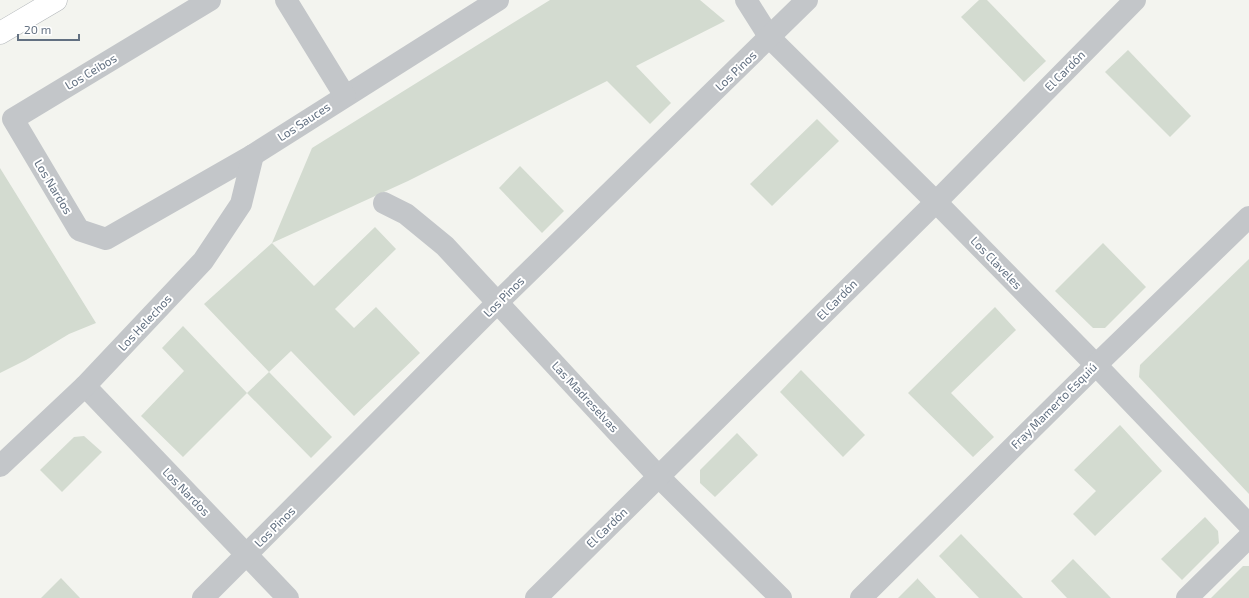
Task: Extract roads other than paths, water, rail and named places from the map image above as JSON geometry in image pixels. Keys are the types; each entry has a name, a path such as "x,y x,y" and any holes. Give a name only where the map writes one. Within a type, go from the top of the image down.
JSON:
{"main road":[{"path":"0,33 56,0"}],"street":[{"name":"Los Ceibos","path":"13,119 210,0"},
{"path":"286,0 345,96"},
{"name":"Los Sauces","path":"106,239 253,155 498,0"},
{"name":"Los Claveles","path":"746,0 770,38 936,202 1096,365 1249,525"},
{"name":"Los Pinos","path":"203,598 247,556 498,302 770,38 807,0"},
{"name":"El Cardón","path":"536,598 936,202 1135,0"},
{"name":"Los Nardos","path":"13,119 79,230 106,239"},
{"name":"Los Helechos","path":"0,466 85,386 203,261 241,204 253,155"},
{"name":"Las Madreselvas","path":"384,203 406,214 445,246 659,477 781,598"},
{"name":"Fray Mamerto Esquiú","path":"861,598 1096,365 1249,217"},
{"name":"Los Nardos","path":"85,386 288,598"},
{"path":"1187,598 1249,537"}]}
